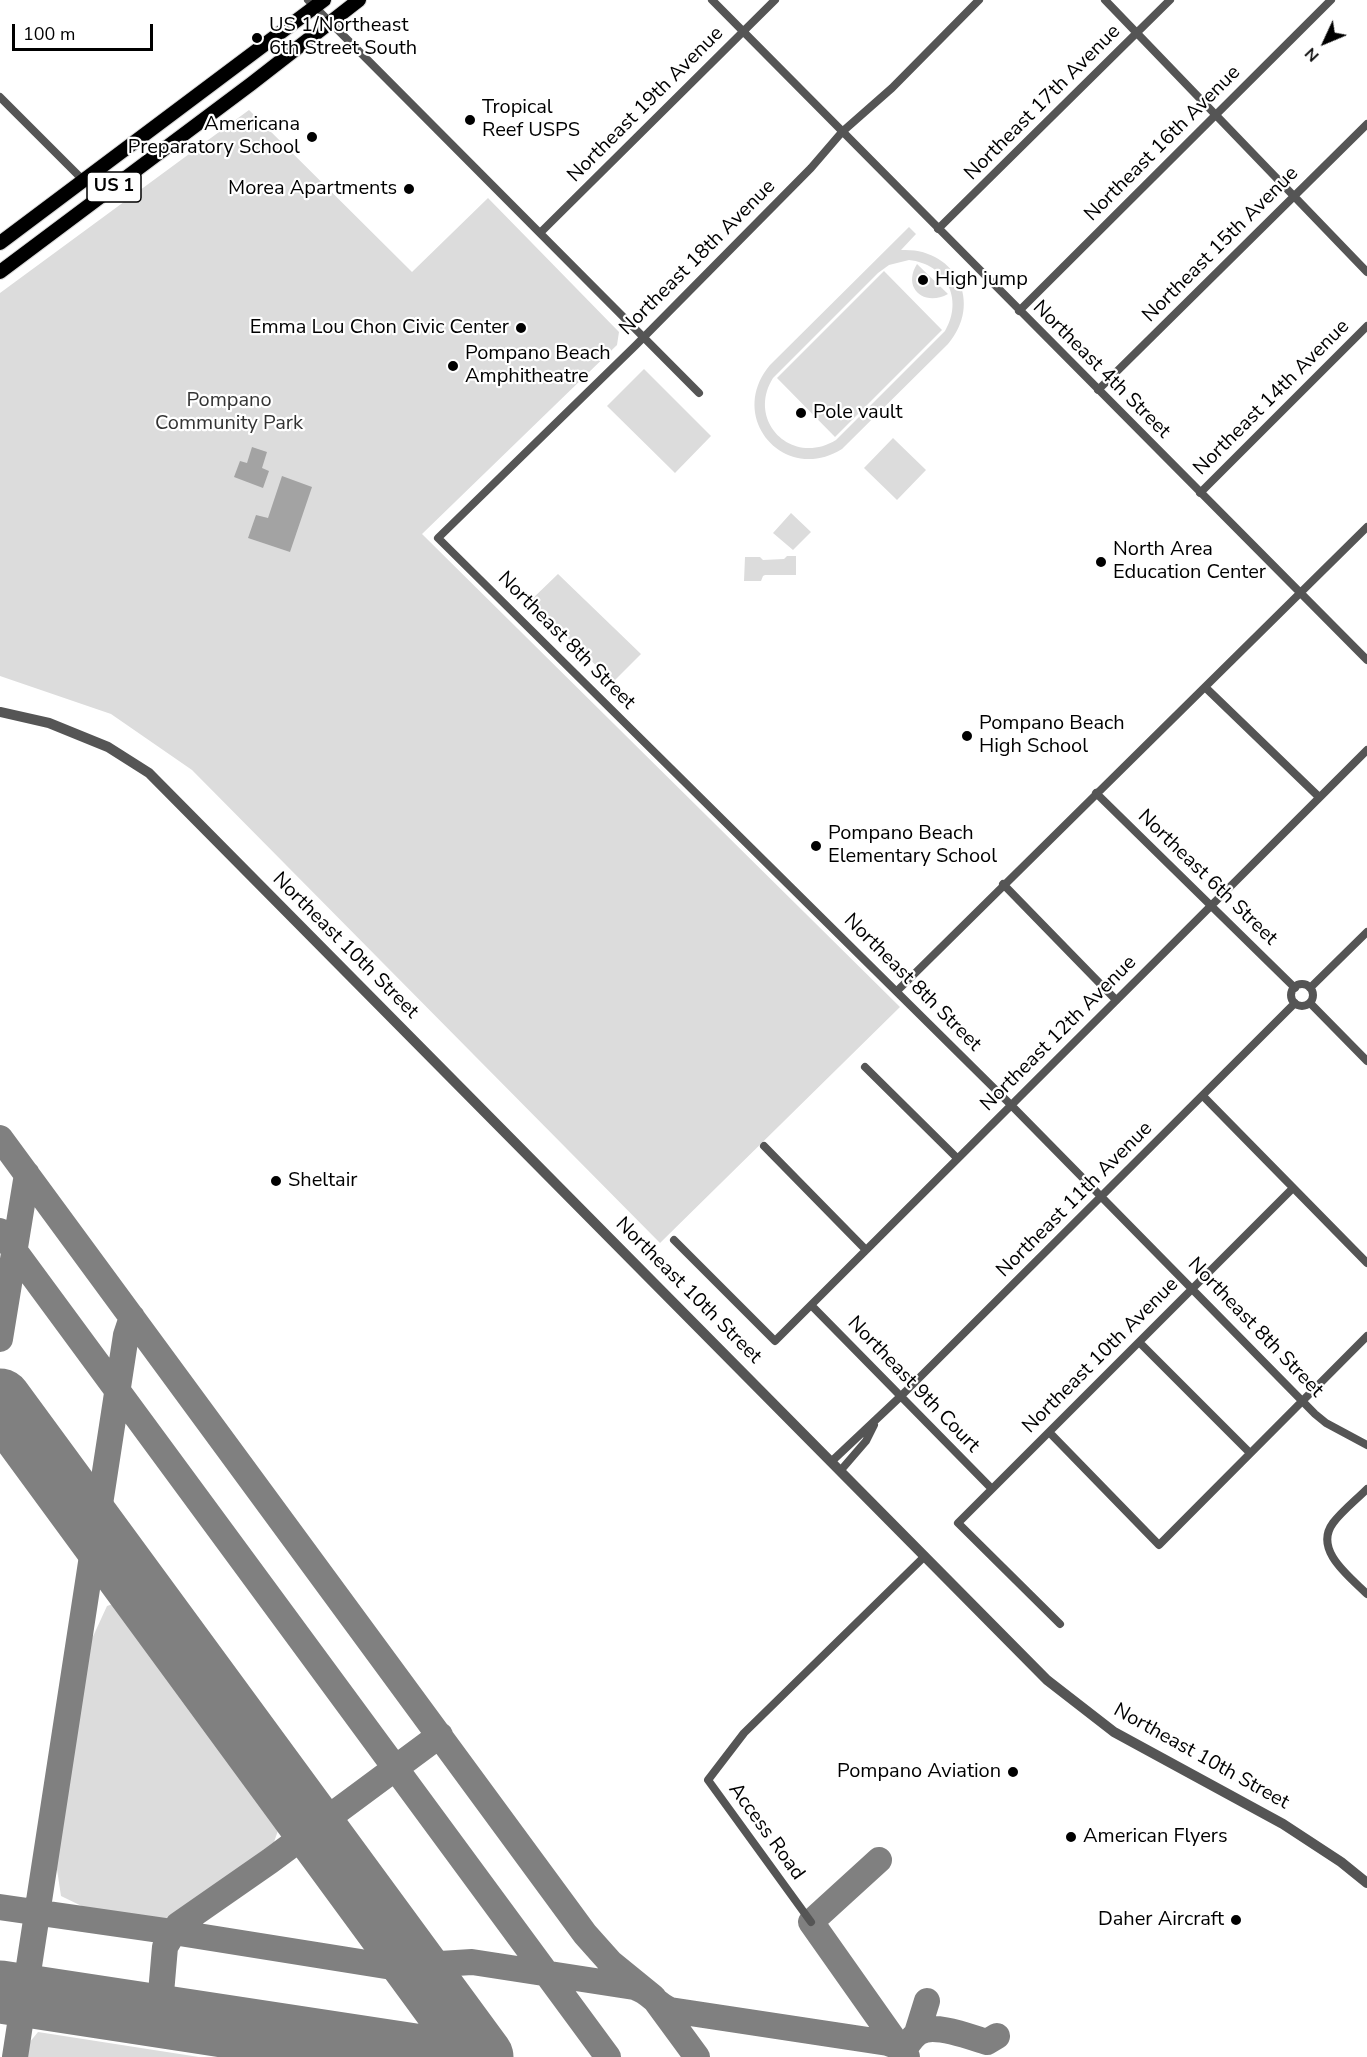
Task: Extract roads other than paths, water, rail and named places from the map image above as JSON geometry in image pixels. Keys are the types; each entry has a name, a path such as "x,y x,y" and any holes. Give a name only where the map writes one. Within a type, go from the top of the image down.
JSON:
{"main road":[{"name":"US 1","path":"0,272 359,0"},
{"name":"US 1","path":"0,243 316,2"}],"street":[{"name":"Northeast 4th Street","path":"712,0 1367,660"},
{"name":"Northeast 19th Avenue","path":"540,233 775,0"},
{"name":"Northeast 18th Avenue","path":"438,538 644,337 811,168 842,132 892,88 979,0"},
{"path":"1105,0 1367,272"},
{"name":"Northeast 17th Avenue","path":"938,229 1170,0"},
{"name":"Northeast 16th Avenue","path":"1019,311 1331,0"},
{"path":"316,2 331,23 699,393"},
{"path":"0,97 84,181"},
{"name":"Northeast 15th Avenue","path":"1098,390 1367,124"},
{"name":"Northeast 14th Avenue","path":"1200,493 1367,326"},
{"path":"897,992 1003,884 1206,688 1367,527"},
{"name":"Northeast 8th Street","path":"438,538 1011,1105 1303,1401 1326,1423 1367,1445"},
{"path":"1206,688 1319,797"},
{"name":"Northeast 10th Street","path":"0,712 49,723 108,747 149,773 1047,1680 1114,1732 1283,1824 1341,1862 1367,1883"},
{"name":"Northeast 12th Avenue","path":"674,1240 775,1341 1367,750"},
{"name":"Northeast 6th Street","path":"1096,793 1295,988"},
{"path":"1003,884 1116,1000"},
{"path":"1310,988 1367,932"},
{"path":"1303,985 1310,988 1313,994 1310,1003 1304,1006 1295,1003 1292,996 1295,988 1303,985"},
{"name":"Northeast 11th Avenue","path":"832,1461 902,1396 1295,1003"},
{"path":"1310,1003 1367,1061"},
{"path":"865,1067 957,1158"},
{"path":"1203,1096 1367,1263"},
{"path":"764,1146 866,1250"},
{"name":"Northeast 10th Avenue","path":"1060,1624 958,1523 1293,1188"},
{"name":"Northeast 9th Court","path":"811,1305 992,1489"},
{"path":"1049,1432 1159,1545 1367,1336"},
{"path":"1139,1342 1250,1453"},
{"name":"Northeast 11th Avenue","path":"841,1470 866,1441 877,1419"},
{"path":"1367,1489 1333,1523 1327,1534 1329,1549 1336,1562 1367,1594"},
{"name":"Access Road","path":"811,1922 708,1780 744,1733 925,1556"}],"place":[{"name":"US 1/Northeast 6th Street South","path":"257,38"},
{"name":"Tropical Reef USPS","path":"470,120"},
{"name":"Americana Preparatory School","path":"312,137"},
{"name":"Morea Apartments","path":"409,189"},
{"name":"High jump","path":"923,280"},
{"name":"Emma Lou Chon Civic Center","path":"521,328"},
{"name":"Pompano Beach Amphitheatre","path":"453,366"},
{"name":"Pole vault","path":"801,413"},
{"name":"North Area Education Center","path":"1101,562"},
{"name":"Pompano Beach High School","path":"967,736"},
{"name":"Pompano Beach Elementary School","path":"816,846"},
{"name":"Sheltair","path":"276,1181"},
{"name":"Pompano Aviation","path":"1013,1772"},
{"name":"American Flyers","path":"1071,1837"},
{"name":"Daher Aircraft","path":"1236,1920"}],"park label":[{"name":"Pompano Community Park","path":"229,412"}]}
